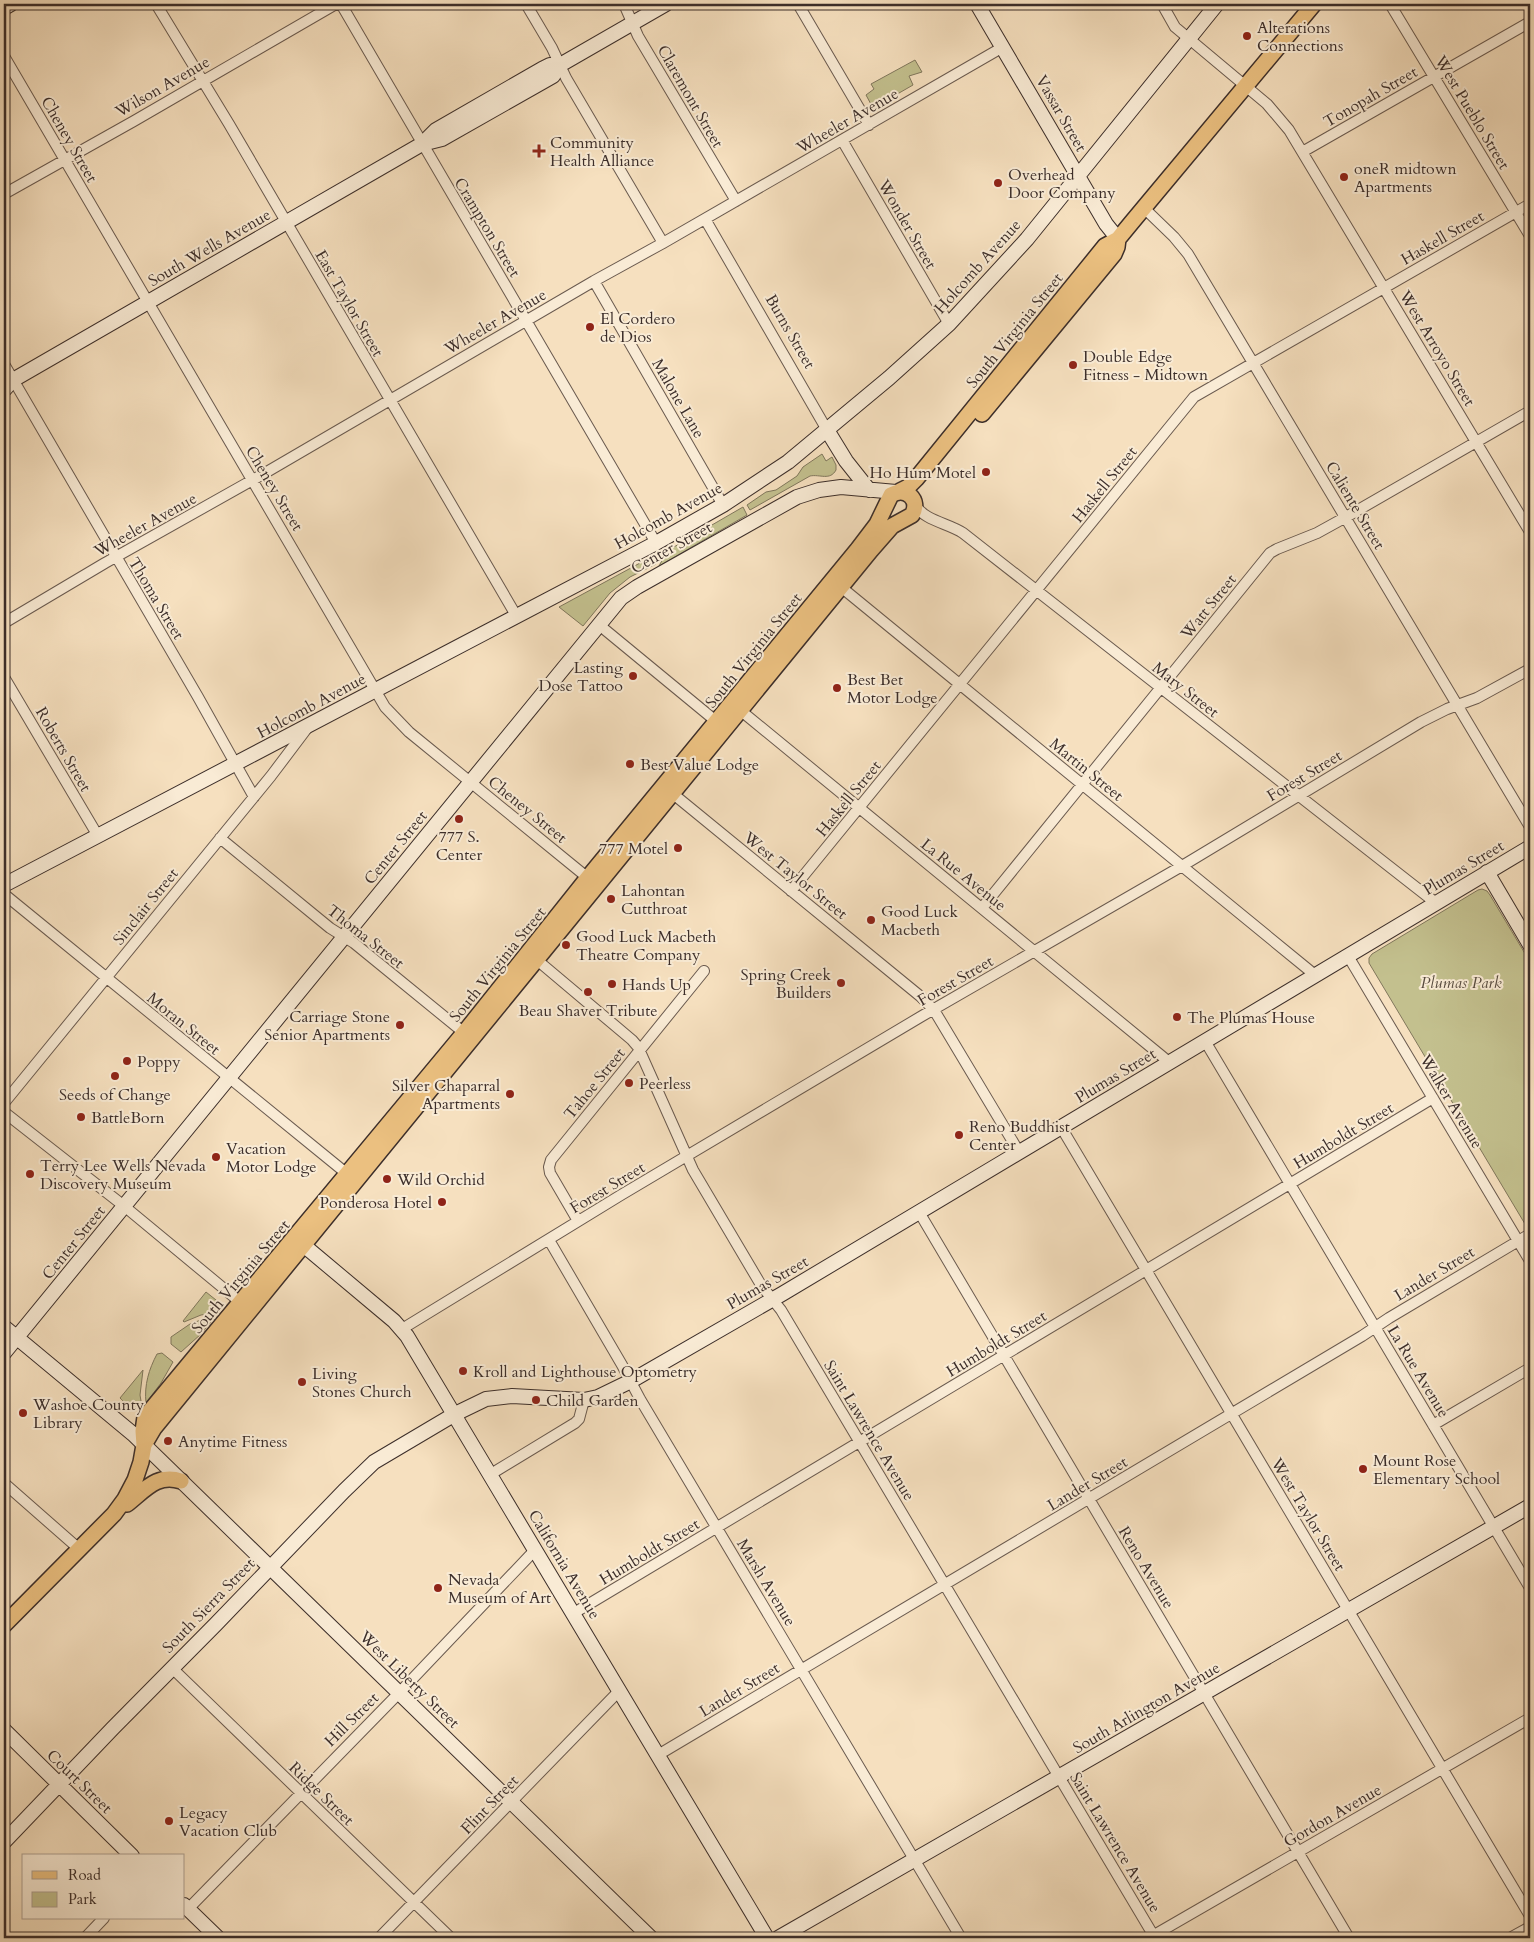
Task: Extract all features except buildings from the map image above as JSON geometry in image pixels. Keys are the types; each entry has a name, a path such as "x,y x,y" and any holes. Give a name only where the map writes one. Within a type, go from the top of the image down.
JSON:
{"main road":[{"name":"South Virginia Street","path":"898,492 908,487 916,479 1105,246 1118,239 1314,4"},
{"name":"South Virginia Street","path":"915,504 919,492 930,477 1114,254 1118,239"},
{"path":"898,492 909,494 915,504 912,515 902,520 894,519 886,505 888,498 898,492"},
{"name":"South Virginia Street","path":"4,1626 78,1548 114,1514 125,1499 135,1480 141,1462 145,1417 240,1302 298,1242 572,908 590,885 591,881 588,878 672,778 868,536 881,518 886,505"},
{"name":"South Virginia Street","path":"144,1445 154,1428 214,1354 298,1242 346,1173 537,960 563,919 672,794 892,526 902,520"},
{"path":"672,778 670,785 672,794"},
{"path":"214,1354 220,1338 241,1311 242,1306 240,1302"},
{"path":"114,1514 154,1482 165,1479 182,1482"}],"street":[{"path":"4,8 11,4"},
{"name":"East Taylor Street","path":"156,4 517,616"},
{"name":"Wilson Avenue","path":"4,194 336,4"},
{"name":"Crampton Street","path":"341,4 656,543"},
{"path":"526,4 566,78 663,243"},
{"name":"Claremont Street","path":"624,4 638,36 736,201"},
{"name":"South Wells Avenue","path":"7,384 422,144 436,130 489,98 550,65 560,65 666,4"},
{"path":"798,4 869,125"},
{"name":"Vassar Street","path":"978,4 1106,224 1118,239"},
{"name":"West Arroyo Street","path":"1162,4 1175,27 1246,86 1279,117 1304,152 1530,532"},
{"name":"Holcomb Avenue","path":"4,885 656,543 723,505 788,462 890,378 949,324 1002,268 1217,4"},
{"name":"West Pueblo Street","path":"1390,4 1530,236"},
{"name":"Tonopah Street","path":"1304,152 1530,22"},
{"name":"Wheeler Avenue","path":"4,623 252,481 526,320 706,219 1003,47"},
{"name":"Cheney Street","path":"4,56 385,707 401,725 588,878"},
{"name":"Wonder Street","path":"842,140 949,324"},
{"name":"Haskell Street","path":"791,891 1194,397 1530,204"},
{"name":"Caliente Street","path":"1144,208 1185,250 1530,827"},
{"name":"Burns Street","path":"706,219 827,430 846,461 869,490"},
{"name":"Malone Lane","path":"594,281 723,505"},
{"name":"Thoma Street","path":"4,364 7,384 19,394 237,764 254,797"},
{"name":"Watt Street","path":"982,908 1270,554 1346,517 1530,411"},
{"path":"830,488 844,474 846,461"},
{"name":"Center Street","path":"4,1353 621,598 788,501 808,493 830,488 848,487 898,492"},
{"name":"Mary Street","path":"915,504 922,514 953,526 963,533 1436,903"},
{"name":"Martin Street","path":"841,587 1315,975"},
{"path":"598,624 717,722"},
{"name":"Forest Street","path":"402,1330 578,1221 934,1010 1182,866 1421,722 1477,698 1530,669"},
{"name":"Roberts Street","path":"4,677 98,836"},
{"name":"La Rue Avenue","path":"740,710 1169,1062"},
{"name":"Sinclair Street","path":"4,1103 254,797 308,727"},
{"name":"West Taylor Street","path":"672,794 920,996 934,1010 1019,1152"},
{"name":"Thoma Street","path":"220,838 356,945 467,1036"},
{"name":"Plumas Street","path":"455,1414 475,1404 497,1397 512,1396 584,1400 598,1397 631,1381 773,1299 1530,848"},
{"path":"1487,872 1530,945"},
{"name":"Moran Street","path":"4,894 346,1173"},
{"name":"Walker Avenue","path":"1348,956 1530,1261"},
{"name":"Saint Lawrence Avenue","path":"537,960 632,1040 640,1050 693,1170 761,1285 781,1310 1060,1776 1153,1937"},
{"name":"Tahoe Street","path":"578,1221 550,1173 550,1162 704,971"},
{"name":"La Rue Avenue","path":"1205,1041 1530,1588"},
{"name":"Humboldt Street","path":"574,1613 1434,1098"},
{"path":"4,1112 124,1206 240,1302"},
{"name":"West Taylor Street","path":"1061,1127 1350,1610 1530,1916"},
{"name":"Reno Avenue","path":"918,1212 1349,1938"},
{"name":"Lander Street","path":"658,1755 1530,1234"},
{"name":"Marsh Avenue","path":"549,1240 961,1938"},
{"name":"California Avenue","path":"298,1242 402,1330 414,1347 767,1938"},
{"name":"West Liberty Street","path":"4,1327 122,1424 651,1938"},
{"path":"1433,1425 1530,1368"},
{"path":"490,1474 575,1423 579,1419 584,1400"},
{"name":"South Sierra Street","path":"4,1842 370,1465 455,1414"},
{"path":"4,1483 78,1548"},
{"name":"South Arlington Avenue","path":"778,1938 1530,1506"},
{"name":"Hill Street","path":"186,1907 398,1693 535,1550"},
{"name":"Ridge Street","path":"172,1668 451,1938"},
{"name":"Flint Street","path":"379,1938 620,1690"},
{"name":"Gordon Avenue","path":"1153,1937 1530,1718"},
{"name":"Court Street","path":"4,1730 130,1854"},
{"path":"186,1907 218,1938"},
{"path":"85,1938 102,1920"},
{"path":"1510,1938 1530,1927"}],"green space":[{"path":"915,60 922,72 909,76 913,85 873,108 866,95 874,89 871,84"},
{"path":"822,454 826,461 832,457 836,465 834,473 828,476 810,476 750,510 747,505 766,492 776,490 797,476 803,467"},
{"path":"743,507 747,515 659,566 667,551"},
{"path":"664,550 656,564 630,577 610,593 583,626 559,607"},
{"name":"Plumas Park","path":"1482,889 1490,895 1530,962 1530,1220 1525,1224 1369,963 1369,958 1372,954"},
{"path":"206,1292 221,1304 221,1309 218,1312 201,1315 184,1322 183,1321"},
{"path":"209,1317 215,1317 201,1334 181,1352 171,1344 171,1337 190,1324"},
{"path":"162,1353 173,1362 161,1383 146,1403 146,1384 149,1371 157,1354"},
{"path":"143,1370 140,1395 142,1407 136,1409 127,1405 120,1398"}],"place":[{"name":"Alterations Connections","path":"1247,36"},
{"name":"Community Health Alliance","path":"539,151"},
{"name":"oneR midtown Apartments","path":"1344,177"},
{"name":"Overhead Door Company","path":"998,183"},
{"name":"El Cordero de Dios","path":"590,327"},
{"name":"Double Edge Fitness - Midtown","path":"1073,365"},
{"name":"Ho Hum Motel","path":"986,472"},
{"name":"Lasting Dose Tattoo","path":"633,676"},
{"name":"Best Bet Motor Lodge","path":"837,688"},
{"name":"Best Value Lodge","path":"630,764"},
{"name":"777 S. Center","path":"459,819"},
{"name":"777 Motel","path":"678,848"},
{"name":"Lahontan Cutthroat","path":"611,899"},
{"name":"Good Luck Macbeth","path":"871,920"},
{"name":"Good Luck Macbeth Theatre Company","path":"566,945"},
{"name":"Spring Creek Builders","path":"841,983"},
{"name":"Hands Up","path":"612,984"},
{"name":"Beau Shaver Tribute","path":"588,992"},
{"name":"The Plumas House","path":"1177,1017"},
{"name":"Carriage Stone Senior Apartments","path":"400,1025"},
{"name":"Poppy","path":"127,1061"},
{"name":"Seeds of Change","path":"115,1076"},
{"name":"Peerless","path":"629,1083"},
{"name":"Silver Chaparral Apartments","path":"510,1094"},
{"name":"BattleBorn","path":"81,1117"},
{"name":"Reno Buddhist Center","path":"959,1135"},
{"name":"Vacation Motor Lodge","path":"216,1157"},
{"name":"Terry Lee Wells Nevada Discovery Museum","path":"30,1174"},
{"name":"Wild Orchid","path":"387,1179"},
{"name":"Ponderosa Hotel","path":"442,1202"},
{"name":"Kroll and Lighthouse Optometry","path":"463,1371"},
{"name":"Living Stones Church","path":"302,1382"},
{"name":"Child Garden","path":"536,1400"},
{"name":"Washoe County Library","path":"23,1413"},
{"name":"Anytime Fitness","path":"168,1441"},
{"name":"Mount Rose Elementary School","path":"1363,1469"},
{"name":"Nevada Museum of Art","path":"438,1588"},
{"name":"Legacy Vacation Club","path":"169,1821"}]}
